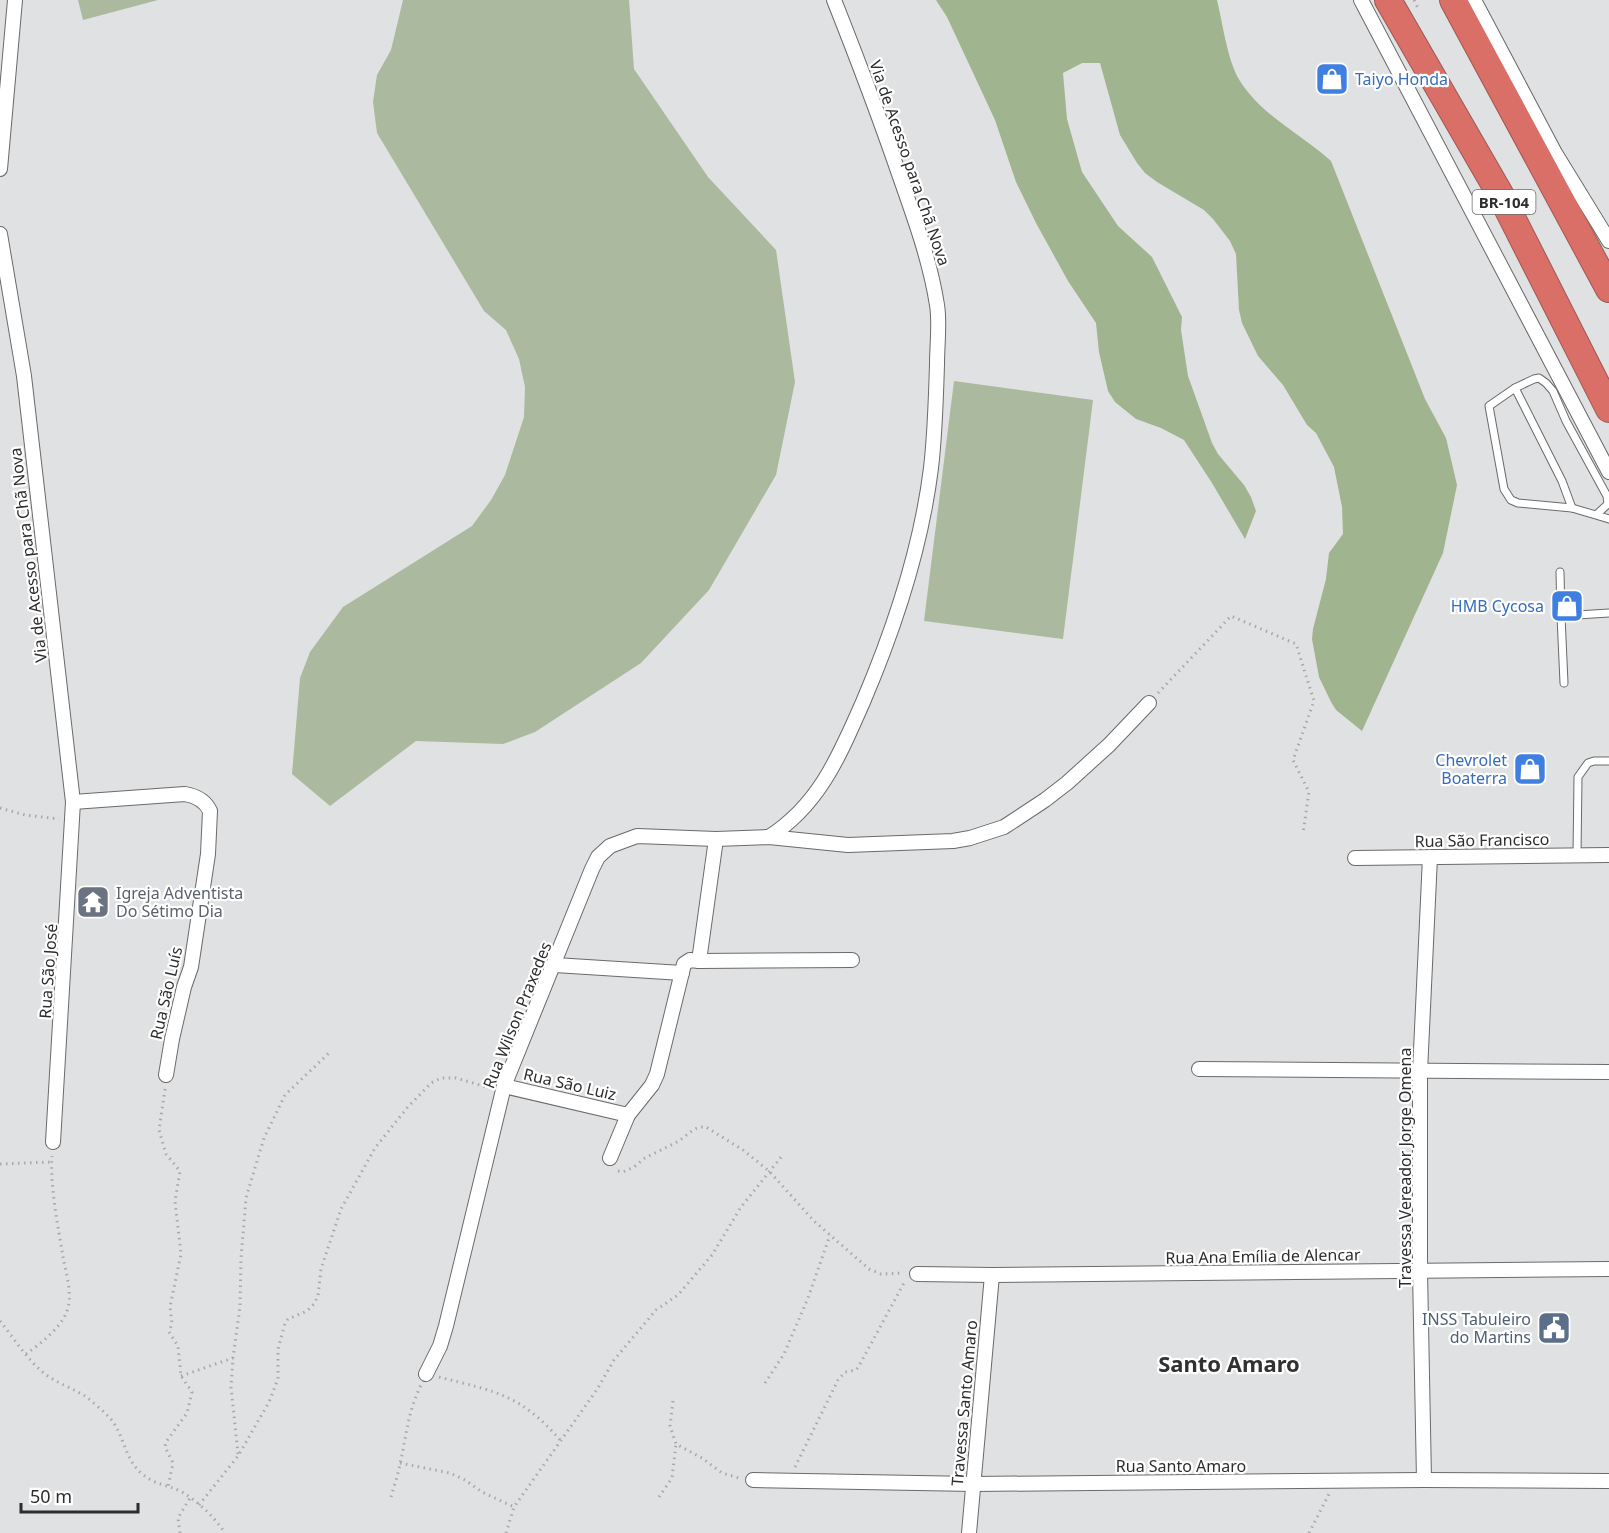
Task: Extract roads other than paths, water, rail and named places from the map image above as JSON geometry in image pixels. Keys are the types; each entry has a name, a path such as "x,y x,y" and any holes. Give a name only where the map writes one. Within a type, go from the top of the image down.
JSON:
{"highway":[{"name":"BR-104","path":"1388,0 1500,194 1609,409"},
{"name":"BR-104","path":"1454,0 1552,164 1609,289"}],"street":[{"path":"0,169 15,0"},
{"name":"Via de Acesso para Chã Nova","path":"769,837 804,810 826,779 846,741 883,654 912,565 931,467 938,307 913,212 834,0"},
{"path":"1361,0 1609,472"},
{"path":"1474,0 1552,164 1609,241"},
{"name":"Via de Acesso para Chã Nova","path":"0,234 24,376 73,802"},
{"name":"Rua Wilson Praxedes","path":"426,1374 440,1346 446,1326 504,1089 598,857 610,846 637,836 716,839 769,837 848,845 952,841 990,832 1004,827 1067,783 1149,703"},
{"name":"Rua São Luís","path":"73,802 184,794 200,799 210,811 208,854 191,967 184,987 166,1075"},
{"name":"Rua São José","path":"53,1142 73,802"},
{"path":"699,961 716,839"},
{"name":"Rua São Francisco","path":"1355,858 1609,855"},
{"name":"Travessa Vereador Jorge Omena","path":"1424,1480 1420,1271 1420,1072 1430,857"},
{"path":"610,1158 628,1115 652,1085 657,1074 686,961 852,960"},
{"path":"555,964 682,973"},
{"path":"1199,1070 1609,1072"},
{"name":"Rua São Luiz","path":"504,1089 628,1115"},
{"name":"Rua Ana Emília de Alencar","path":"917,1274 1609,1269"},
{"name":"Travessa Santo Amaro","path":"969,1533 992,1275"},
{"name":"Rua Santo Amaro","path":"753,1480 974,1484 1424,1480 1609,1481"}],"lane":[{"path":"1596,515 1609,500 1550,387 1539,378 1534,379 1515,388 1492,404 1488,411 1507,495 1511,501 1572,508 1609,519"},
{"path":"1515,388 1562,481 1572,508"},
{"path":"1560,572 1564,683"},
{"path":"1562,616 1609,613"},
{"path":"1576,855 1578,777 1588,763 1609,761"}],"place":[{"name":"Taiyo Honda","path":"1332,79"},
{"name":"HMB Cycosa","path":"1567,606"},
{"name":"Chevrolet Boaterra","path":"1530,769"},
{"name":"Igreja Adventista Do Sétimo Dia","path":"93,902"},
{"name":"INSS Tabuleiro do Martins","path":"1554,1328"}],"district":[{"name":"Santo Amaro","path":"1229,1363"}]}
